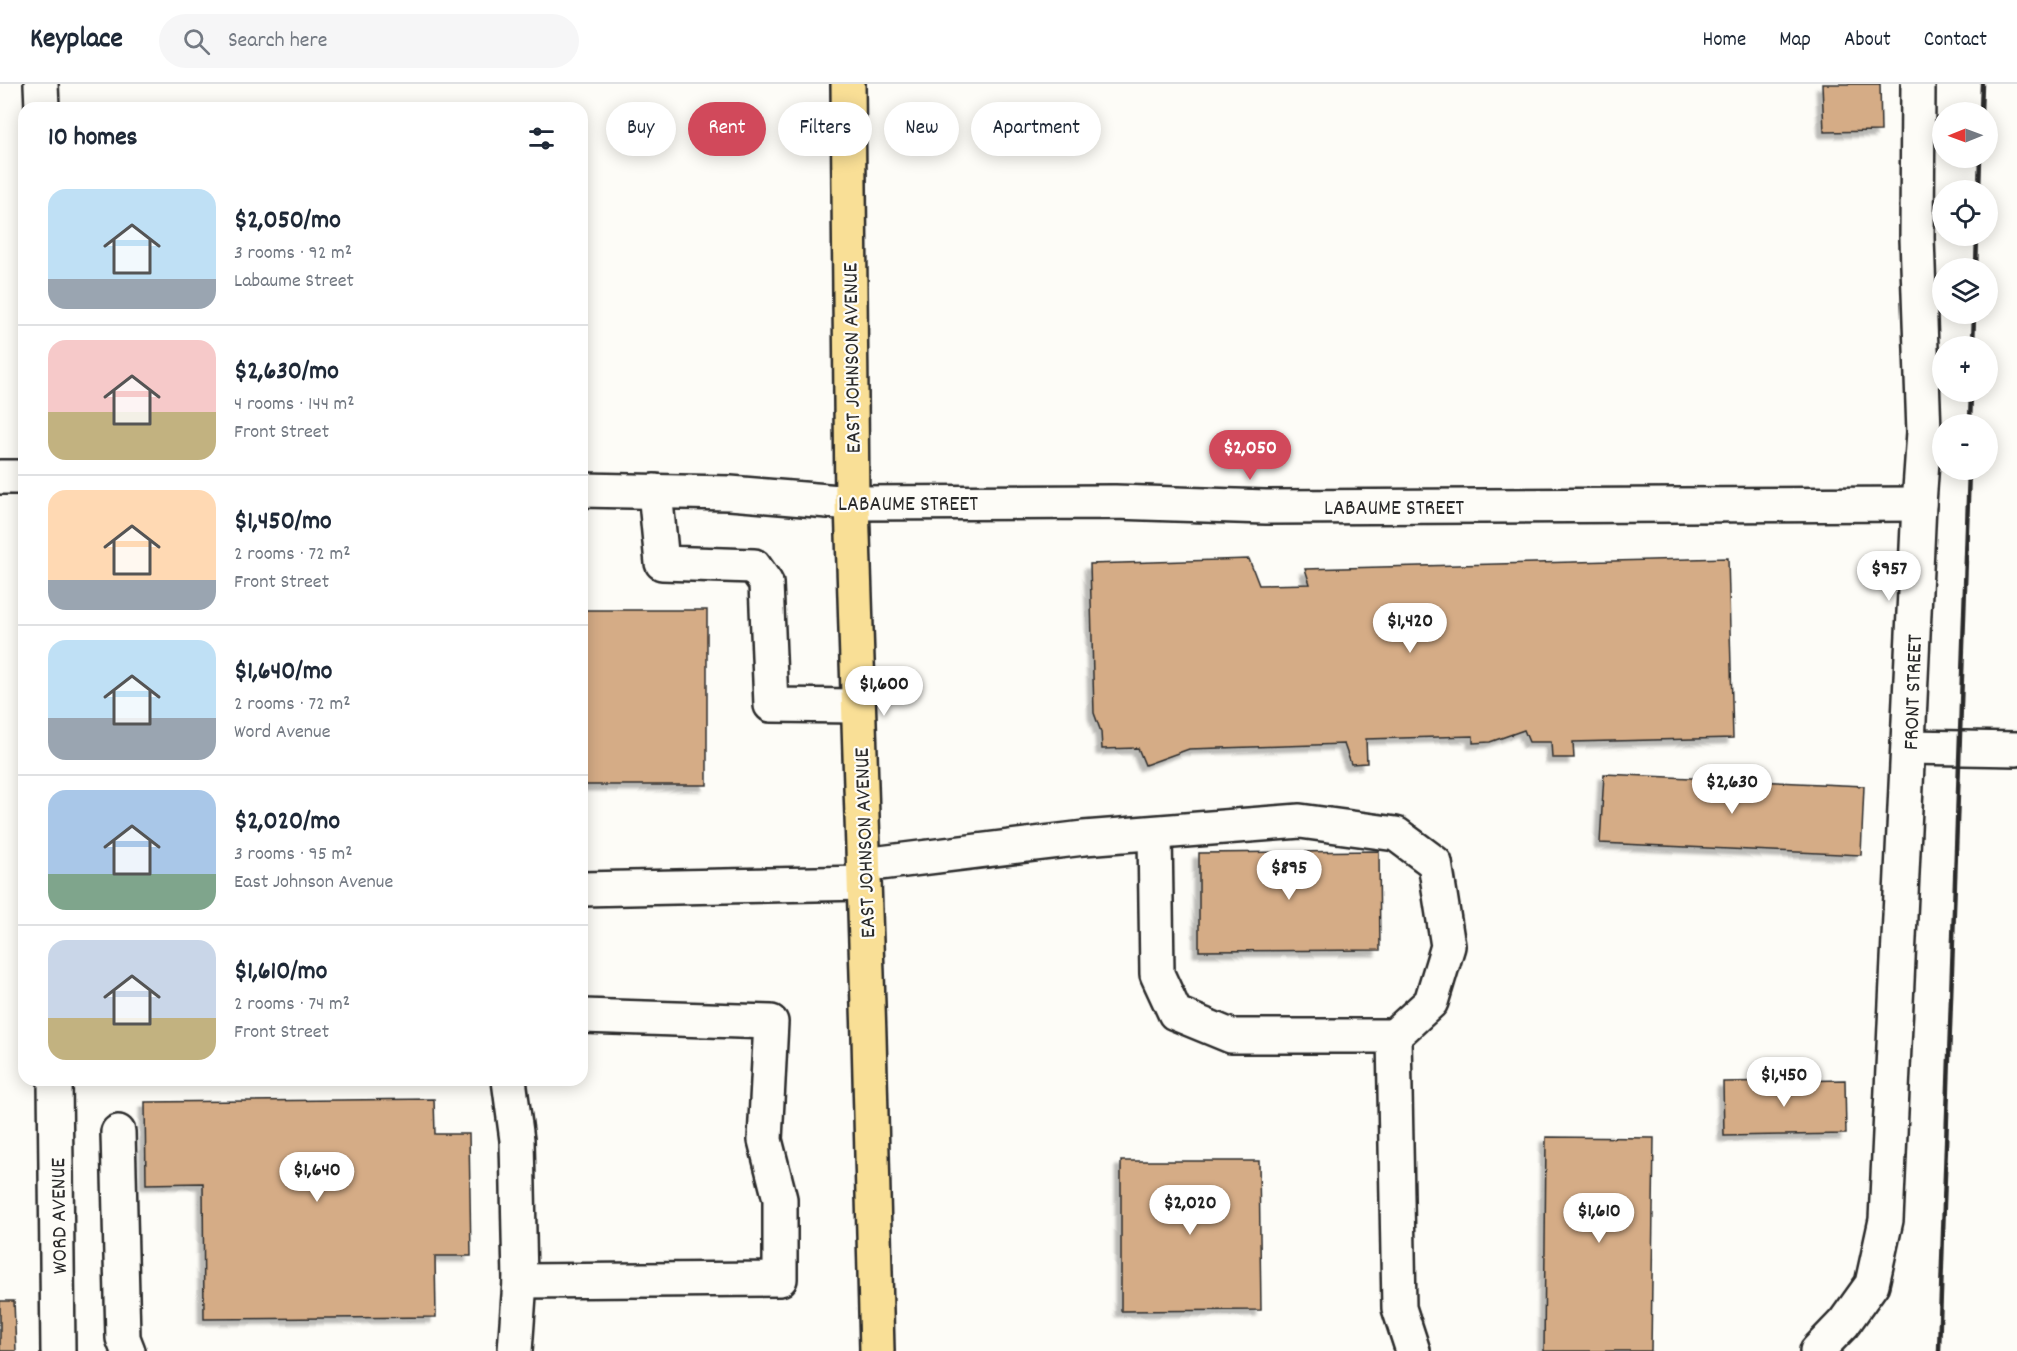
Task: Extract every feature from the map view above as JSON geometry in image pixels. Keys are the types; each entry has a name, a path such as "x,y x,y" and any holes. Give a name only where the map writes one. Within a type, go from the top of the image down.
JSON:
{"main road":[{"name":"EAST JOHNSON AVENUE","path":"848,84 852,503 877,1351"}],"street":[{"path":"42,84 42,102"},
{"name":"FRONT STREET","path":"1817,1351 1845,1323 1872,1284 1886,1220 1924,432 1917,238 1918,84"},
{"path":"0,477 18,477"},
{"name":"LABAUME STREET","path":"588,490 730,493 852,503 1115,502 1266,507 1919,504"},
{"path":"655,491 662,563 754,567 766,582 771,705 858,706"},
{"path":"1909,747 2017,749"},
{"path":"588,889 864,874 1084,838 1300,821 1396,834 1435,863 1448,946 1431,1002 1394,1036 1230,1036 1175,1013 1157,974 1155,833"},
{"path":"520,1281 780,1279 780,1199 765,1140 771,1022 588,1016"},
{"path":"1394,1036 1399,1308 1413,1351"},
{"name":"WORD AVENUE","path":"55,1086 58,1351"},
{"path":"510,1086 517,1140 520,1281 515,1351"},
{"path":"118,1132 123,1338 128,1351"}],"building":[{"path":"1822,84 1880,84 1881,131 1824,132"},
{"path":"1728,558 1733,738 1573,742 1574,758 1552,758 1551,742 1529,742 1524,730 1490,742 1473,743 1473,736 1366,739 1367,763 1351,764 1344,744 1189,749 1145,765 1138,748 1102,749 1101,732 1094,713 1090,564 1249,559 1259,585 1310,584 1305,569"},
{"path":"588,610 707,610 707,785 588,785"},
{"path":"1604,774 1864,786 1861,855 1600,843"},
{"path":"1379,851 1380,950 1199,951 1199,853"},
{"path":"1845,1080 1846,1134 1724,1136 1723,1082"},
{"path":"434,1099 435,1134 469,1134 471,1256 435,1256 436,1317 204,1319 203,1183 146,1184 145,1102"},
{"path":"1546,1137 1654,1138 1651,1351 1544,1351"},
{"path":"1121,1161 1259,1161 1261,1310 1121,1311"},
{"path":"0,1301 14,1301 16,1351 0,1351"}],"railway":[{"path":"1981,102 1982,84"},
{"path":"1979,180 1980,168"},
{"path":"1976,258 1977,246"},
{"path":"1973,336 1974,324"},
{"path":"1970,414 1971,402"},
{"path":"1939,1351 1969,480"}]}
